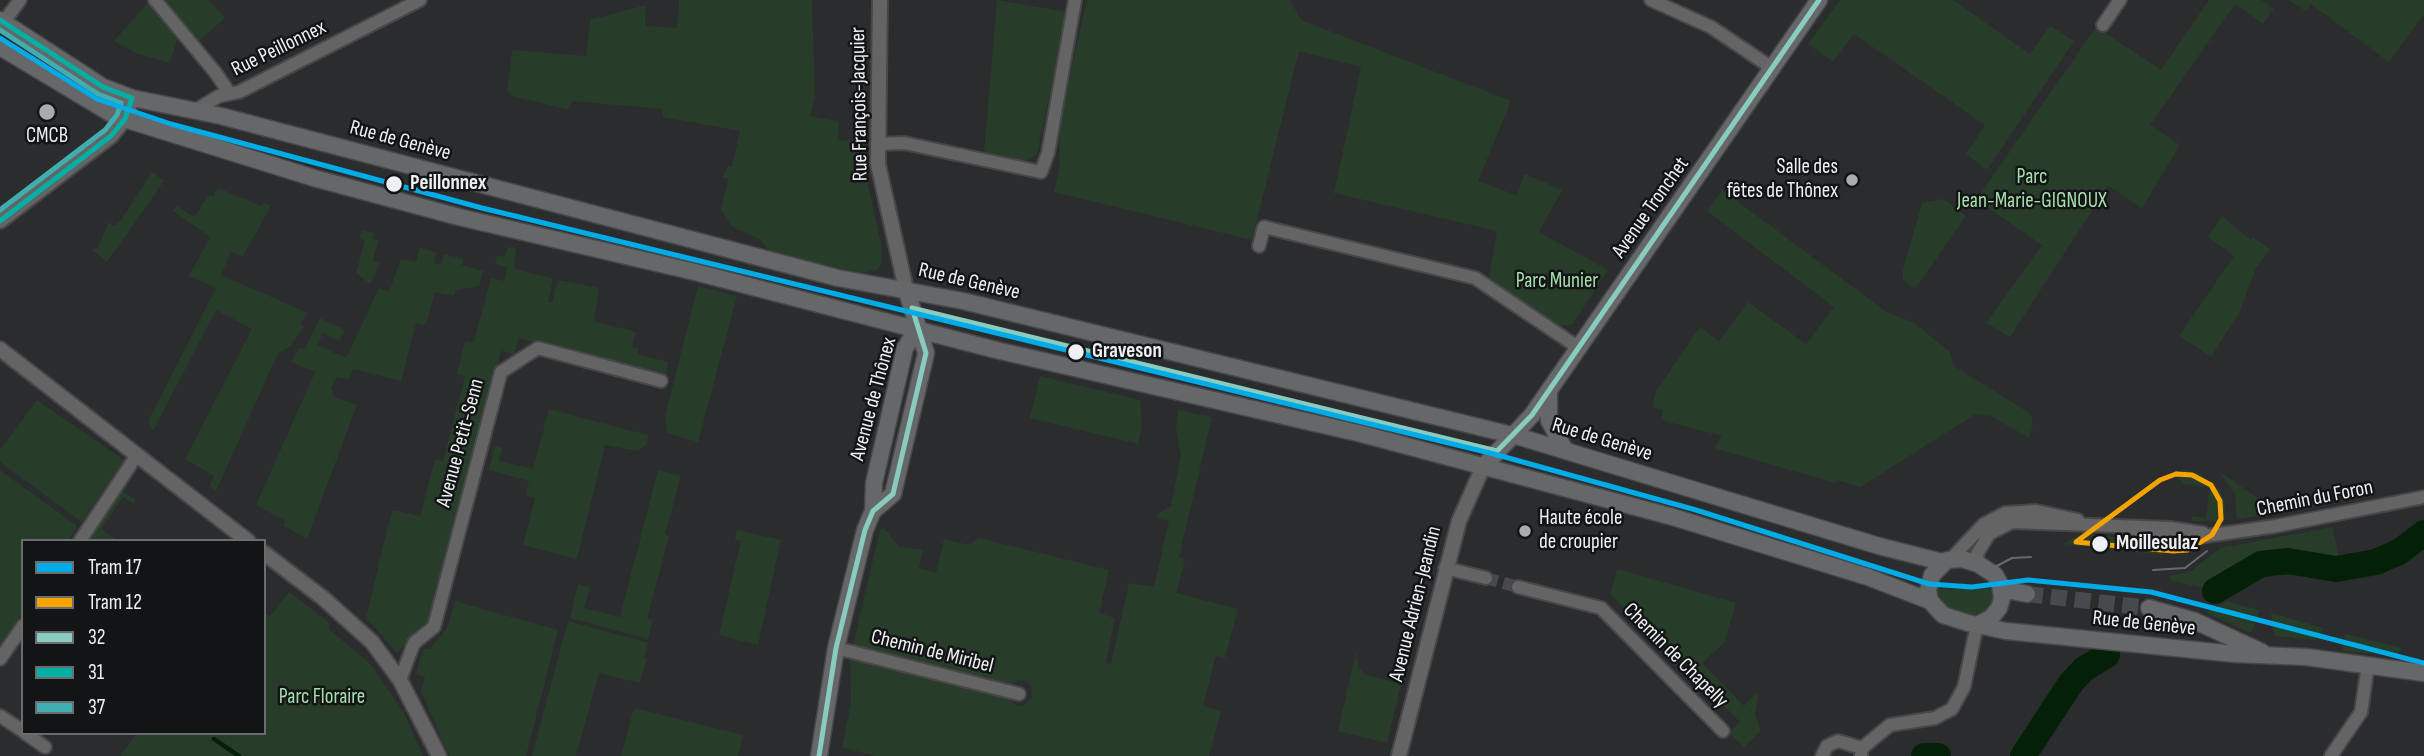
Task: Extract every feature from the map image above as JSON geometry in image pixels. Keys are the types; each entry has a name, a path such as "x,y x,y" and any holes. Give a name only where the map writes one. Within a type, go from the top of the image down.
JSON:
{"main road":[{"name":"Avenue Tronchet","path":"1483,467 1513,436 1549,390 1819,0"},
{"name":"Rue de Genève","path":"1,21 103,87 132,98 196,110 838,278 906,289 1513,436 1867,543 1978,564"},
{"name":"Rue de Genève","path":"0,47 102,110 314,178 459,217 695,272 1150,387 1229,401 1483,467 1731,535 1868,577 1930,601 1943,615 1978,625 2006,631 2189,650 2235,654 2264,653 2424,671"},
{"path":"906,289 917,329"},
{"name":"Avenue de Thônex","path":"819,756 836,648 865,530 873,511 874,483 905,348 917,329"},
{"path":"1549,390 1549,421 1565,450"},
{"path":"1930,601 1931,579 1947,560"},
{"path":"1978,564 1994,575 2001,589 2002,602 1995,614 1978,625"},
{"path":"2001,589 2027,594"},
{"name":"Rue de Genève","path":"2149,608 2188,618 2264,653"},
{"path":"2188,618 2189,650"}],"street":[{"path":"1,21 20,0"},
{"path":"155,0 230,94"},
{"name":"Rue Peillonnex","path":"196,110 219,96 239,93 420,0"},
{"name":"Rue François-Jacquier","path":"880,0 877,144 881,186 906,289"},
{"path":"877,144 904,143 1041,172 1048,153 1075,0"},
{"path":"1651,0 1711,27 1772,68"},
{"path":"2103,25 2120,0"},
{"path":"0,221 111,136 125,119 132,98"},
{"path":"1259,246 1264,227 1475,278 1578,348"},
{"name":"Avenue Petit-Senn","path":"400,680 414,643 434,626 502,372 538,348 661,381"},
{"path":"0,349 245,539"},
{"path":"81,539 137,455"},
{"name":"Avenue Adrien-Jeandin","path":"1399,756 1445,568 1468,495 1483,467"},
{"name":"Chemin du Foron","path":"1978,564 1977,554 1989,534 2005,524 2022,521 2171,528 2212,536 2285,525 2424,497"},
{"name":"Chemin du Foron","path":"1947,560 1984,524 2005,513 2036,511 2088,523"},
{"path":"266,555 345,617 372,642 400,680 439,756"},
{"path":"1445,568 1486,578"},
{"name":"Chemin de Chapelly","path":"1518,587 1601,608 1723,731"},
{"path":"1822,756 1827,747 1838,741 1861,752 1890,725 1935,718 1952,709 1964,687 1978,625"},
{"path":"0,659 21,629"},
{"name":"Chemin de Miribel","path":"836,648 1019,694"},
{"path":"2331,756 2361,712 2368,665"},
{"path":"0,716 21,730"},
{"path":"28,735 45,747"}],"green space":[{"path":"150,0 209,0 225,18 199,41 189,29 178,37 170,63 135,53 114,41"},
{"path":"679,0 812,0 815,96 810,116 838,121 838,140 865,141 863,163 882,248 882,263 876,270 862,273 771,253 760,239 732,227 721,209 728,179 722,177 728,166 732,167 740,131 663,117 662,109 572,101 569,110 512,96 507,90 512,50 586,56 590,20 646,5 645,26 677,28"},
{"path":"997,0 1067,12 1037,154 1026,161 984,152"},
{"name":"Parc Munier","path":"1087,0 1290,0 1301,20 1511,101 1478,181 1516,195 1525,174 1562,190 1539,232 1608,270 1573,324 1559,326 1489,279 1497,231 1334,193 1361,67 1299,51 1252,240 1054,192 1059,170 1060,119"},
{"path":"1840,0 1953,0 2030,54 2050,26 2074,41 1987,170 1966,154 1985,125 1854,34 1833,62 1808,44"},
{"name":"Parc Jean-Marie-GIGNOUX","path":"2209,0 2261,0 2274,8 2263,24 2235,4 2150,125 2180,145 2142,208 2108,186 2010,337 1986,323 2042,245 1976,200 2096,27 2161,70"},
{"path":"2288,0 2424,0 2424,14 2389,62 2311,4 2306,11"},
{"path":"152,172 164,181 107,262 92,250 98,247 109,222 114,226 121,220"},
{"path":"218,188 262,206 264,203 271,206 243,256 231,252 221,275 308,313 300,324 304,326 290,347 278,353 216,491 209,486 214,476 185,459 252,329 216,310 153,431 148,421 216,288 189,276 210,237 173,211 177,206 194,217 209,195 213,197"},
{"path":"1722,190 1888,313 1913,322 1950,352 1954,366 2031,414 2033,425 2029,438 1991,416 1976,414 1860,487 1836,480 1835,483 1714,448 1722,436 1661,420 1663,410 1652,407 1656,391 1700,327 1719,341 1748,302 1806,344 1834,307 1707,211"},
{"path":"1943,199 1966,216 1915,289 1903,280 1903,270 1922,203"},
{"path":"2222,216 2251,240 2253,237 2270,249 2256,268 2240,311 2211,357 2179,336 2234,256 2208,237"},
{"path":"362,230 374,233 372,239 378,241 373,260 380,264 370,284 356,273 365,241 359,238"},
{"path":"508,247 516,248 514,269 553,278 548,302 552,303 558,280 599,288 594,321 636,332 632,347 639,349 638,354 668,362 666,377 538,339 537,343 519,338 514,354 501,351 428,621 397,653 366,618 387,530 393,510 420,516 435,459 443,461 465,376 457,374 465,341 474,342 491,278 504,281 507,267 495,264 497,255 505,257"},
{"path":"420,248 436,252 434,263 441,264 444,254 463,259 462,265 483,271 479,286 456,290 454,296 435,292 426,325 416,323 401,381 353,369 349,380 337,377 331,388 334,397 357,405 307,539 284,526 285,521 256,505 315,372 291,362 298,349 305,348 320,318 345,330 339,341 323,333 317,345 346,358 379,288 389,292 401,259 416,262"},
{"path":"698,286 737,296 698,442 667,433 665,416"},
{"path":"1040,376 1140,400 1142,426 1138,444 1030,418"},
{"path":"37,400 124,460 82,522 0,462 0,450"},
{"path":"549,409 648,435 646,445 638,451 605,445 577,559 523,545 535,498 525,495 529,481 489,470 495,446 502,448 499,461 533,469"},
{"path":"1178,410 1212,417 1179,557 1185,560 1176,593 1238,609 1225,658 1216,656 1203,706 1221,711 1209,756 874,756 842,747 851,703 850,657 1007,697 1017,706 1023,706 1032,697 1031,687 1026,681 1018,680 1010,684 853,645 880,530 884,528 899,547 923,550 919,568 936,573 944,539 969,545 979,538 1109,570 1099,613 1115,618 1106,663 1111,664 1129,583 1154,587 1169,521 1156,518 1157,514 1171,506 1181,456 1176,428"},
{"path":"0,470 77,526 69,539 21,539 21,616 0,649"},
{"path":"658,470 681,476 665,534 669,536 647,618 653,620 648,639 570,618 578,584 590,587 584,608 620,617"},
{"path":"2174,471 2198,473 2219,489 2225,503 2224,521 2192,521 2192,516 2206,518 2210,487 2183,484"},
{"path":"2220,472 2269,506 2327,502 2327,505 2237,519 2235,495"},
{"path":"120,489 136,500 134,504 123,497 101,529 116,539 86,539"},
{"path":"2333,527 2339,560 2298,556 2265,558 2245,566 2207,589 2170,580 2169,576 2191,571 2220,548"},
{"path":"737,530 781,540 758,645 719,635 741,541 735,539"},
{"path":"2083,533 2164,544 2163,555 2063,544"},
{"path":"1617,569 1736,603 1724,643 1702,663 1744,706 1755,694 1758,696 1755,715 1761,731 1744,747 1729,733 1740,722 1610,594"},
{"path":"1935,589 1994,589 1995,596 1988,610 1972,616 1944,607 1936,597"},
{"name":"Parc Floraire","path":"289,592 330,623 329,629 371,665 404,713 423,756 120,756 136,735 266,735 266,614 270,616"},
{"path":"455,601 558,630 526,756 449,756 421,691 425,677 416,674 423,649 430,649 448,627"},
{"path":"2226,601 2260,610 2251,633 2206,613"},
{"path":"2271,613 2323,628 2316,640 2274,636"},
{"path":"568,621 648,643 644,658 647,659 640,683 599,673 576,756 532,756"},
{"path":"2345,634 2402,648 2396,656 2343,651"},
{"path":"1356,652 1359,668 1366,675 1401,684 1387,743 1338,731"},
{"path":"634,708 743,735 738,756 621,756"}],"waterway":[{"path":"2215,591 2261,564 2288,561 2336,569 2376,562 2399,552 2424,533"},
{"path":"2023,756 2071,683 2084,669 2107,655"},
{"path":"214,739 239,756"},
{"path":"1924,756 1938,756"}],"tunnel":[{"path":"1486,578 1518,587"},
{"path":"2027,594 2149,608"}],"tram line":[{"name":"17","path":"0,38 97,99 171,124 482,208 1494,454 1696,510 1929,584 1972,587 2028,580 2151,592 2424,663"},
{"name":"12","path":"2176,474 2192,475 2211,485 2220,501 2221,519 2212,535 2188,550 2173,551 2076,542 2160,480 2176,474"},
{"path":"2153,570 2185,568 2207,551"},
{"path":"1995,567 2012,558 2031,557"}],"transit line":[{"name":"32","path":"1497,451 1532,415 1819,0"},
{"name":"31","path":"0,20 103,87 132,98 125,119 111,136 0,221"},
{"name":"37","path":"0,30 98,94 121,103 117,115 105,130 0,210"},
{"name":"32","path":"912,308 1497,451"},
{"name":"32","path":"819,756 836,648 865,530 873,511 893,494 926,353 912,308"}],"place":[{"name":"CMCB","path":"47,112"},
{"name":"Salle des fêtes de Thônex","path":"1852,180"},
{"name":"Peillonnex","path":"394,184"},
{"name":"Graveson","path":"1076,352"},
{"name":"Haute école de croupier","path":"1525,531"},
{"name":"Moillesulaz","path":"2100,544"}]}
